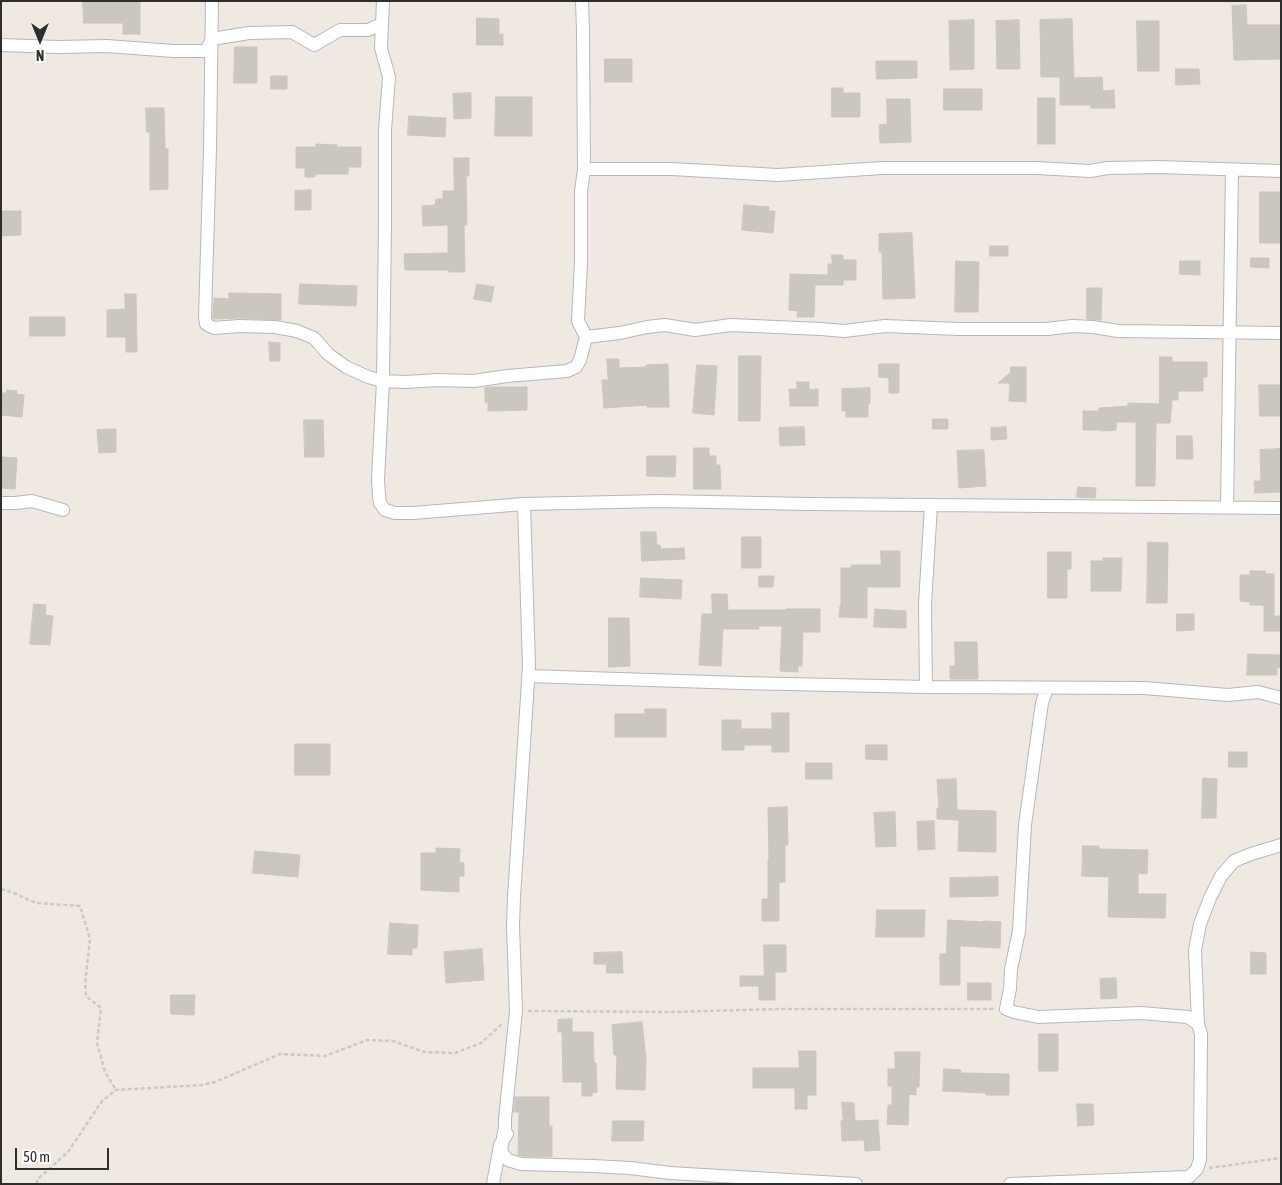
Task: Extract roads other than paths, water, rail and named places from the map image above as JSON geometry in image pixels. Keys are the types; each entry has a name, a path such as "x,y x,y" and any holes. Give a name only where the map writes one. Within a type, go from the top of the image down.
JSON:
{"street":[{"path":"212,1 206,324 214,328 240,326 275,327 297,331 314,338 328,354 346,367 368,377 383,381 405,382 438,380 474,381 568,371 576,367 580,360 586,338 578,321 581,263 581,192 584,169 584,30 582,1"},
{"path":"383,1 381,48 390,77 385,130 383,381 378,496 385,510 394,513 413,514 524,504 660,501 1281,508"},
{"path":"212,39 249,33 292,32 314,44 340,30 368,30 382,24"},
{"path":"1,45 107,46 173,51 206,51 212,39"},
{"path":"584,169 670,169 778,175 882,168 1037,168 1090,171 1108,168 1159,167 1281,171"},
{"path":"1227,508 1232,170"},
{"path":"586,338 666,325 695,330 731,326 844,331 885,326 959,329 1047,329 1072,326 1118,331 1281,333"},
{"path":"1,503 32,501 63,510"},
{"path":"524,504 528,676 514,897 513,926 516,1011 502,1152 508,1160 521,1164 630,1168 670,1173 856,1184"},
{"path":"926,687 925,604 931,505"},
{"path":"528,676 926,687 1144,688 1228,696 1258,692 1281,698"},
{"path":"1047,688 1042,703 1026,816 1019,931 1011,969 1006,1009 1038,1017 1141,1013 1188,1017 1198,1024"},
{"path":"1010,1184 1189,1177 1197,1169 1200,1159 1201,1034 1198,1024 1195,950 1200,924 1210,898 1222,876 1234,861 1281,845"},
{"path":"493,1184 503,1138"}]}
